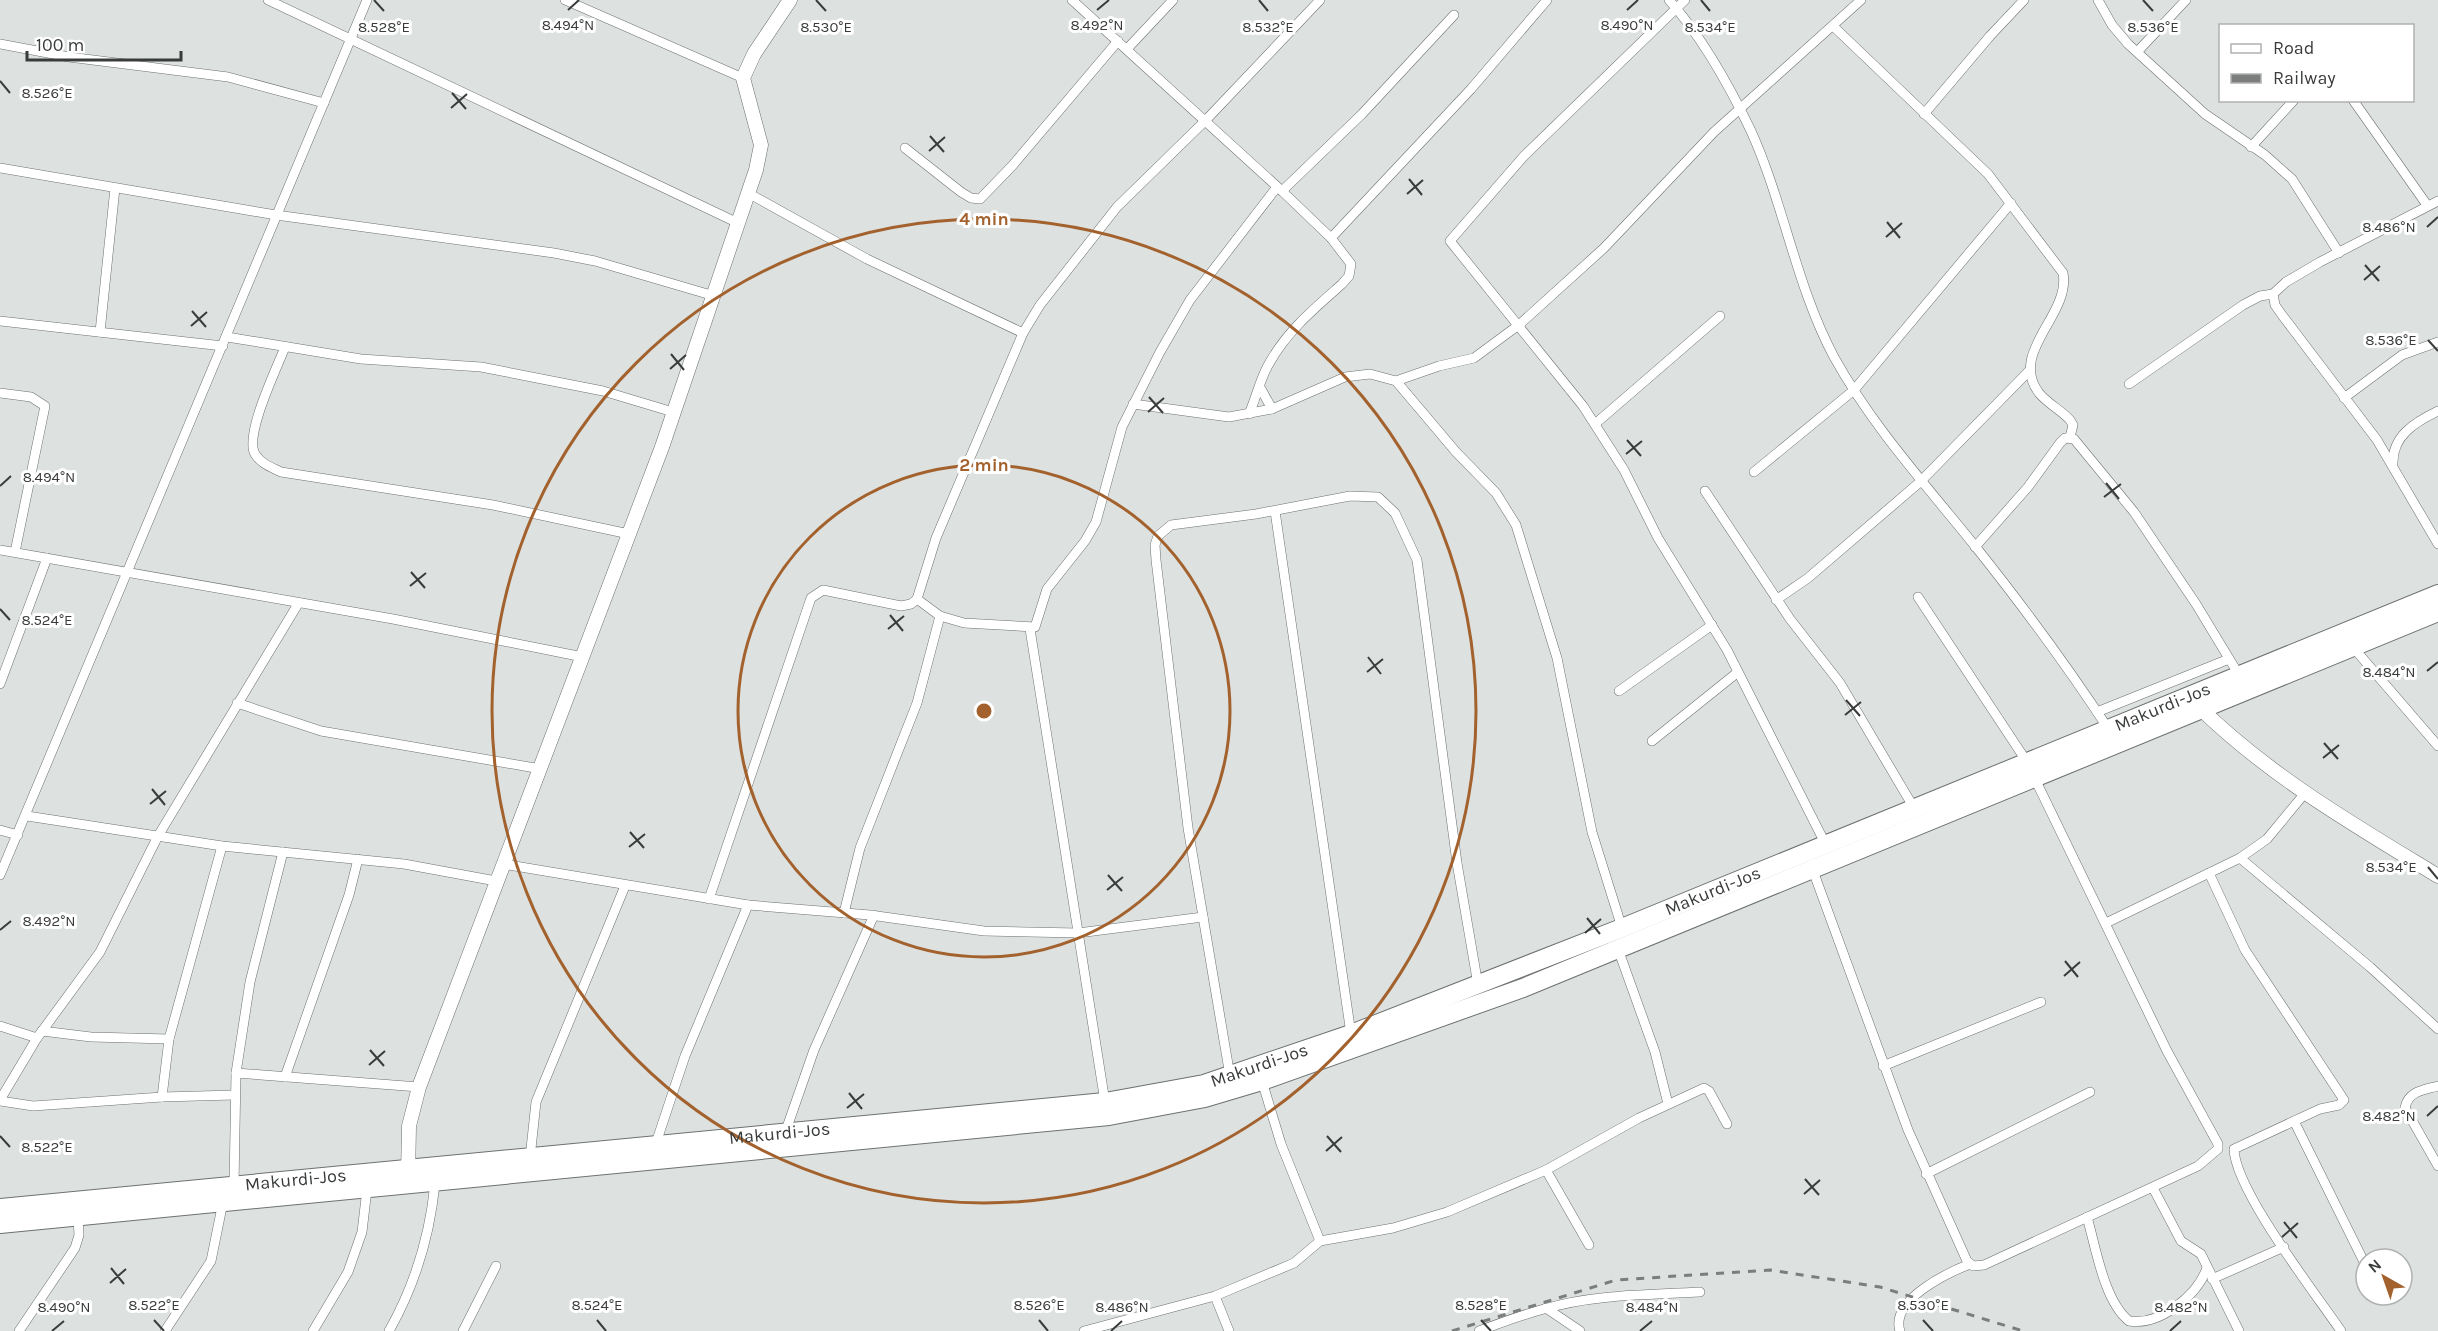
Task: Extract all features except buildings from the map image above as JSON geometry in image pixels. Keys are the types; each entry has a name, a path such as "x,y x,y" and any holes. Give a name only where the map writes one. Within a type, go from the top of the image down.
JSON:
{"highway":[{"name":"Makurdi-Jos","path":"0,1224 367,1190 408,1177 435,1183 1109,1116 1205,1098 1262,1081 1483,1002 1618,949 1812,868 2031,769 2194,701 2239,675 2438,594"},
{"name":"Makurdi-Jos","path":"0,1208 234,1186 408,1177 530,1158 1104,1102 1204,1084 1351,1034 1622,928 1914,808 2031,769 2109,730 2352,646 2438,612"}],"street":[{"path":"268,0 738,223"},
{"path":"0,875 27,816 367,0"},
{"path":"565,0 743,78"},
{"path":"408,1177 409,1126 419,1087 502,864 542,770 584,657 673,412 748,193 761,145 743,78 754,54 790,0"},
{"path":"1072,0 1206,120 1331,238 1348,257 1351,264 1348,276 1294,328 1269,363 1261,389 1249,414"},
{"path":"1127,49 1173,0"},
{"path":"709,900 811,598 823,590 902,606 911,604 916,599 936,538 1023,333 1040,305 1117,207 1206,120 1320,0"},
{"path":"1331,238 1471,89 1547,0"},
{"path":"1669,0 1719,70 1754,140 1814,315 1854,390 1920,482 1975,547 2109,730"},
{"path":"1685,0 1532,147 1450,237 1452,245 1520,324 1595,424 1624,470 1658,538 1738,672 1825,843"},
{"path":"1133,404 1229,417 1272,409 1345,377 1370,374 1396,381 1439,366 1474,358 1520,324 1604,248 1714,132 1861,0"},
{"path":"1924,114 1990,36 2024,0"},
{"path":"2098,0 2117,32 2205,114 2292,178 2339,253"},
{"path":"2138,51 2186,0"},
{"path":"916,599 939,616 964,623 1030,629 1039,622 1047,589 1084,542 1096,522 1122,427 1190,300 1279,189 1362,114 1454,15"},
{"path":"1833,26 1988,174 2052,255 2063,273 2065,282 2059,304 2031,357 2030,370 2038,391 2073,425 2070,437 2060,443 2028,487 1975,547"},
{"path":"905,148 961,192 980,199 1012,166 1118,41"},
{"path":"0,44 69,57 228,77 324,103"},
{"path":"2252,147 2292,102"},
{"path":"2354,102 2427,205"},
{"path":"0,168 276,215 554,253 595,261 711,296"},
{"path":"100,332 116,188"},
{"path":"748,193 867,259 1023,333"},
{"path":"2129,384 2243,305 2260,296 2273,294 2286,282 2438,201"},
{"path":"1754,472 1854,390 2011,203"},
{"path":"2273,294 2275,305 2393,466 2438,544"},
{"path":"1595,424 1720,316"},
{"path":"0,321 100,332 285,347 362,359 481,367 603,392 673,412"},
{"path":"2344,398 2402,355 2438,342"},
{"path":"285,347 252,435 255,454 264,464 281,472 493,505 629,534"},
{"path":"1776,600 1808,578 1920,482 2030,370"},
{"path":"1396,381 1456,452 1496,493 1516,525 1557,658 1592,832 1622,928"},
{"path":"1261,389 1272,409"},
{"path":"0,393 31,397 45,406 15,552"},
{"path":"2393,466 2393,454 2401,436 2438,411"},
{"path":"2070,437 2077,441 2134,512 2196,604 2239,675"},
{"path":"1705,491 1776,600 1840,683 1914,808"},
{"path":"1230,1076 1188,828 1155,546 1158,536 1171,525 1275,511 1350,496 1371,495 1383,501 1395,513 1417,560 1457,863 1483,1002"},
{"path":"1275,511 1351,1034"},
{"path":"0,550 393,619 584,657"},
{"path":"0,684 47,558"},
{"path":"1900,1331 1898,1323 1900,1315 1916,1296 1942,1275 1970,1264 1984,1265 2153,1188 2198,1166 2218,1149 2218,1144 2167,1052 2031,769 1960,657 1918,597"},
{"path":"234,1095 162,1097 33,1106 0,1100 40,1035 100,952 158,836 298,604"},
{"path":"844,913 860,848 908,729 939,616"},
{"path":"1619,691 1712,625"},
{"path":"1030,629 1104,1102"},
{"path":"2352,646 2438,746"},
{"path":"2097,712 2229,659"},
{"path":"1652,741 1738,672"},
{"path":"2174,682 2305,793 2438,876"},
{"path":"237,704 321,731 542,770"},
{"path":"2106,924 2240,858 2267,839 2305,793"},
{"path":"27,816 222,846 404,864 496,881"},
{"path":"0,830 18,835"},
{"path":"162,1097 169,1039 222,846"},
{"path":"234,1186 236,1073 250,982 283,852"},
{"path":"2240,858 2370,967 2438,1029"},
{"path":"285,1077 349,895 358,859"},
{"path":"502,864 709,900 874,915 984,931 1078,933 1203,917"},
{"path":"1812,868 1883,1066 1926,1174 1970,1264"},
{"path":"2209,873 2245,950 2344,1098 2339,1105 2320,1109 2235,1149 2235,1155 2250,1192 2341,1331"},
{"path":"530,1158 536,1102 625,886"},
{"path":"655,1146 686,1056 748,905"},
{"path":"785,1133 814,1050 874,915"},
{"path":"1618,949 1655,1052 1668,1104"},
{"path":"1883,1066 2041,1002"},
{"path":"0,1026 40,1035 169,1039"},
{"path":"236,1073 419,1087"},
{"path":"1262,1081 1281,1144 1320,1241"},
{"path":"2438,1086 2414,1093 2407,1099 2405,1108 2438,1166"},
{"path":"1084,1331 1215,1296 1294,1263 1320,1241 1393,1228 1447,1212 1546,1170 1668,1104 1707,1088 1727,1124"},
{"path":"1926,1174 2090,1092"},
{"path":"2294,1120 2357,1247"},
{"path":"1546,1170 1589,1245"},
{"path":"389,1331 422,1255 431,1221 435,1183"},
{"path":"2153,1188 2177,1235 2200,1254 2208,1275 2239,1331"},
{"path":"313,1331 348,1272 362,1233 367,1190"},
{"path":"165,1331 211,1262 223,1202"},
{"path":"19,1331 75,1248 79,1235 78,1217"},
{"path":"2087,1217 2110,1296 2119,1314 2128,1322 2145,1321 2182,1303 2193,1294 2208,1275 2284,1247"},
{"path":"463,1331 496,1266"},
{"path":"1479,1331 1545,1308 1650,1294 1700,1292"},
{"path":"1215,1296 1229,1331"},
{"path":"1545,1308 1580,1331"}],"railway":[{"path":"1452,1331 1616,1280 1770,1270 1880,1287 2023,1331"}]}
